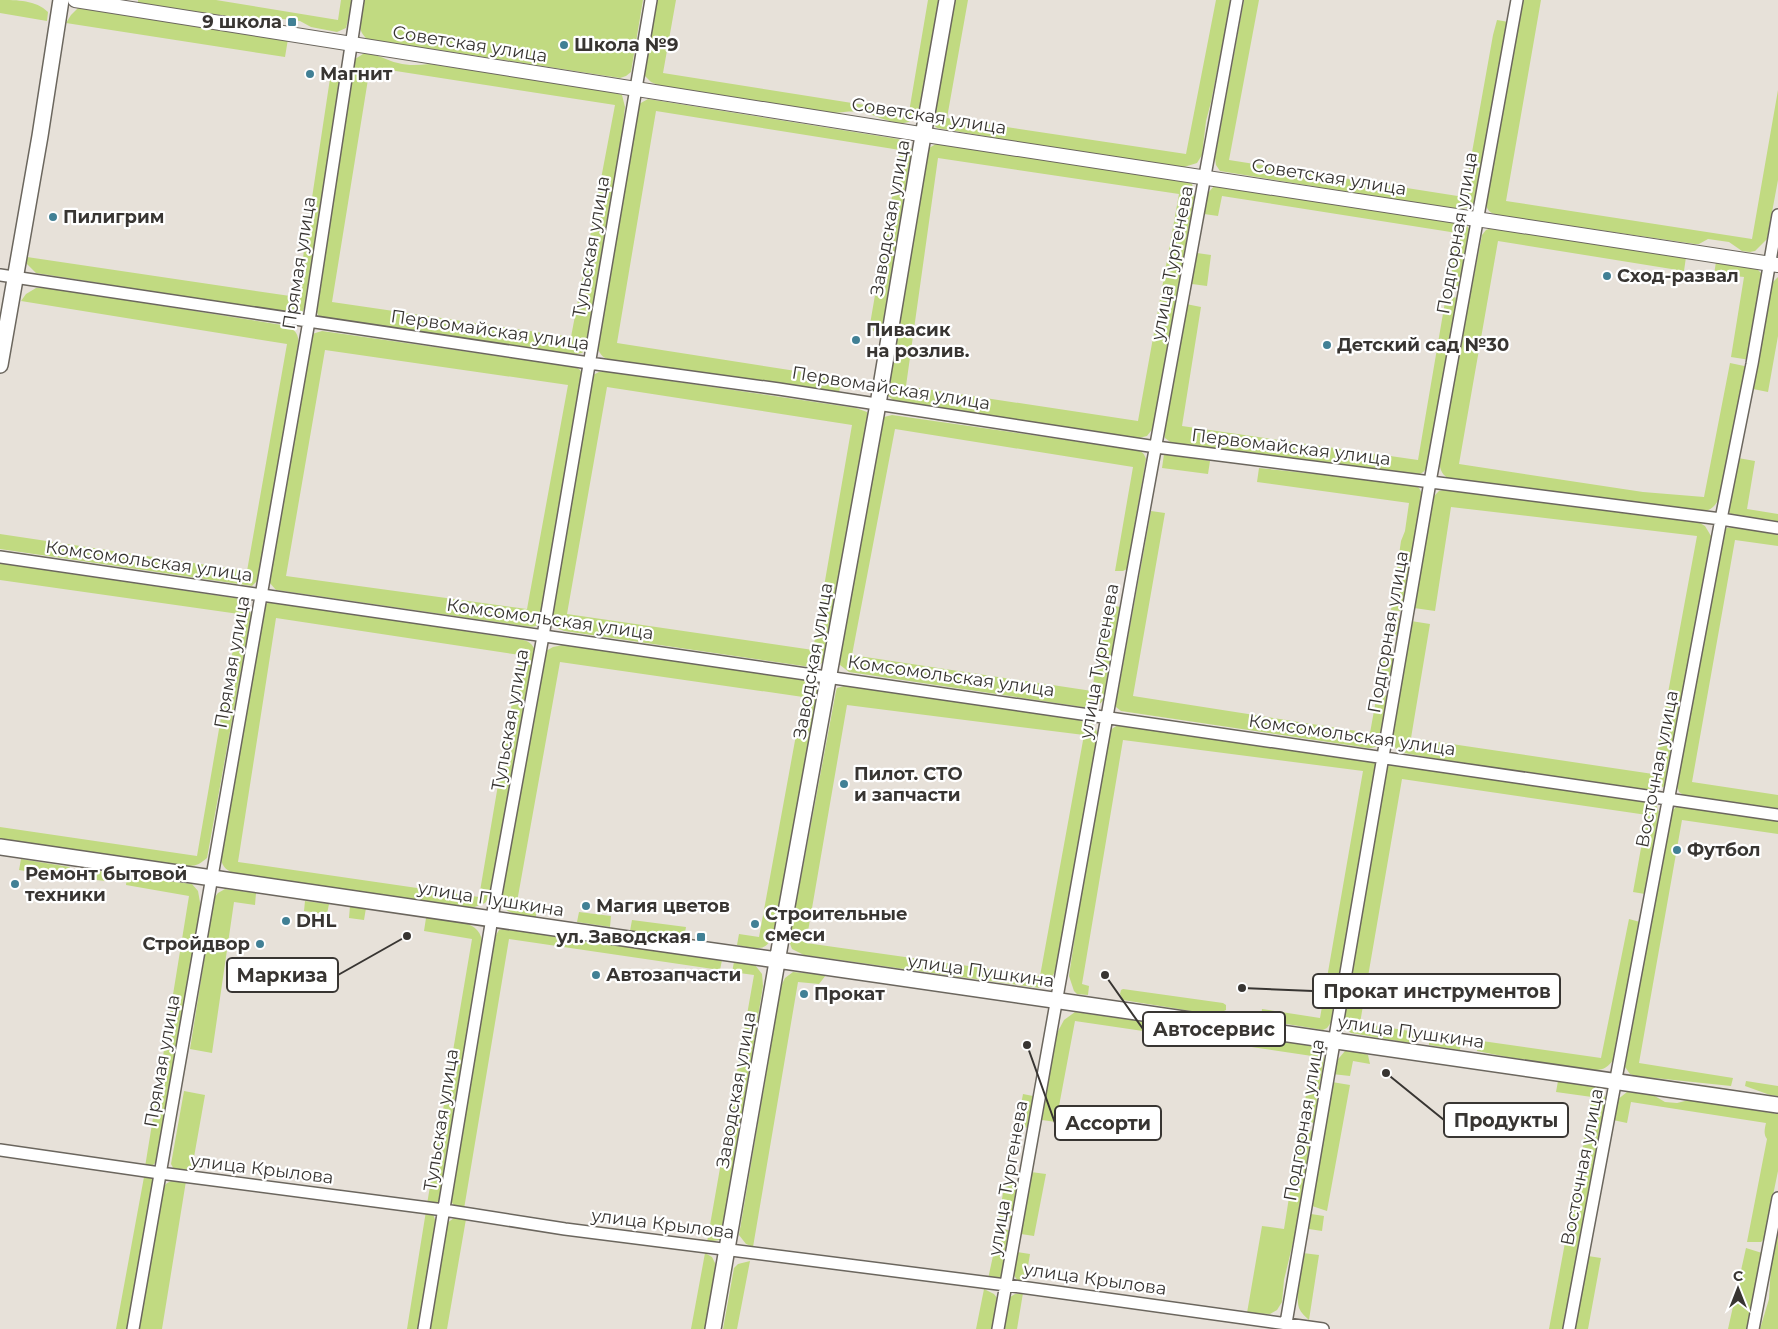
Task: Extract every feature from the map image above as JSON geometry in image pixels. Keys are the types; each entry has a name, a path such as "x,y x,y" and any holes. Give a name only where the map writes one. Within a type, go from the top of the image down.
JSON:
{"main road":[{"path":"0,365 61,0"},
{"name":"Заводская улица","path":"713,1329 777,960 878,404 947,0"},
{"name":"улица Пушкина","path":"0,848 212,877 1778,1105"}],"street":[{"name":"Советская улица","path":"75,0 1773,265"},
{"name":"Прямая улица","path":"133,1329 309,321 358,0"},
{"name":"Тульская улица","path":"424,1329 492,919 543,636 651,0"},
{"name":"улица Тургенева","path":"998,1329 1237,0"},
{"name":"Подгорная улица","path":"1286,1326 1430,482 1517,0"},
{"name":"Восточная улица","path":"1569,1329 1721,519 1773,265 1778,215"},
{"name":"Первомайская улица","path":"0,275 1156,446 1778,528"},
{"name":"Комсомольская улица","path":"0,557 1107,716 1778,815"},
{"name":"улица Крылова","path":"0,1150 728,1250 1006,1285 1286,1326 1323,1329"},
{"path":"1753,1329 1778,1198"}],"green space":[{"path":"0,0 38,5 48,12 47,21 0,13"},
{"path":"138,0 216,0 338,20 341,0 353,0 346,28 337,32 311,27 300,21 240,18 138,3"},
{"name":"Школа №9","path":"363,0 643,0 631,72 620,78 367,39 363,35 360,26"},
{"path":"656,0 676,0 663,73 909,112 928,0 939,0 918,114 913,120 899,123 862,112 834,113 658,85 651,82 644,75 644,70"},
{"path":"952,0 968,0 947,118 1186,154 1216,0 1231,0 1206,121 1202,155 1197,163 1184,167 937,128 932,123"},
{"path":"1244,0 1259,0 1229,160 1464,197 1493,35 1497,20 1509,22 1473,204 1470,207 1458,210 1220,171 1216,165 1215,158"},
{"path":"1521,0 1541,0 1506,201 1752,239 1778,90 1778,180 1767,239 1755,251 1742,251 1729,242 1708,239 1695,244 1503,216 1493,214 1487,208 1486,201"},
{"path":"79,7 288,39 285,57 66,23"},
{"path":"363,54 373,55 402,64 430,64 607,91 622,95 625,107 620,151 587,347 582,353 571,355 324,319 318,315 355,59","holes":["370,67 615,105 571,337 332,302"]},
{"path":"331,72 342,73 306,304 302,313 294,314 36,273 26,263 27,257 297,297"},
{"path":"648,99 898,139 907,144 912,150 885,333 869,330 900,150 656,111 617,343 841,378 839,394 614,361 601,355 597,346 639,104"},
{"path":"936,144 1182,179 1192,184 1194,198 1154,427 1147,436 1135,439 896,402 888,396 887,388 924,156 929,148","holes":["938,158 1179,194 1138,421 906,386"]},
{"path":"1215,185 1466,224 1470,231 1460,287 1450,285 1457,233 1222,196 1218,216 1204,214 1208,193"},
{"path":"1491,228 1686,257 1684,271 1498,241 1459,464 1643,492 1704,497 1730,363 1749,367 1721,495 1716,504 1701,512 1451,480 1444,474 1439,460 1463,332 1482,235"},
{"path":"1197,253 1211,255 1207,286 1192,284"},
{"path":"1716,262 1757,269 1761,273 1762,278 1750,360 1731,357 1744,277 1714,274"},
{"path":"1778,277 1778,336 1768,392 1753,389 1771,287"},
{"path":"36,288 50,288 282,325 290,328 297,334 298,346 260,573 258,580 252,586 0,549 0,534 247,571 287,344 21,301 26,294"},
{"path":"1446,296 1459,298 1429,464 1420,474 1415,475 1173,444 1165,438 1164,433 1186,304 1201,307 1182,426 1418,460"},
{"path":"322,331 576,367 580,370 584,377 540,622 537,625 533,627 276,590 269,582 312,334","holes":["325,350 568,385 527,609 286,576"]},
{"path":"599,372 610,372 856,408 867,412 869,416 824,660 818,667 564,631 555,627 551,616 552,607 593,375","holes":["607,387 852,425 813,650 567,614"]},
{"path":"892,415 1136,450 1144,454 1146,459 1127,569 1115,571 1133,467 895,429 852,655 1092,691 1106,605 1121,607 1104,699 1099,704 1089,708 849,672 840,665 839,656 881,421 884,417"},
{"path":"1164,454 1210,461 1208,474 1162,468"},
{"path":"1738,458 1755,461 1747,509 1778,514 1778,525 1735,518 1728,511"},
{"path":"1259,468 1413,484 1419,488 1423,495 1404,610 1391,610 1401,541 1405,531 1409,503 1257,482"},
{"path":"1444,490 1700,523 1705,526 1711,536 1666,785 1658,790 1650,791 1509,771 1409,754 1399,751 1395,747 1393,737 1411,621 1430,624 1411,738 1653,774 1697,536 1451,507 1435,611 1414,608 1432,498 1439,491"},
{"path":"1151,511 1165,513 1133,696 1370,733 1377,694 1389,696 1382,741 1379,745 1368,748 1121,711 1116,707"},
{"path":"1737,526 1778,532 1778,546 1735,540 1692,782 1778,795 1778,810 1685,796 1679,792 1677,786 1722,532 1727,528"},
{"path":"0,563 241,599 250,608 251,616 207,858 201,863 189,866 0,839 0,827 197,856 239,614 0,580"},
{"path":"269,602 275,602 523,640 533,646 536,653 492,892 485,903 472,908 234,873 224,867 221,860 264,606","holes":["276,618 520,655 479,897 238,862"]},
{"path":"1388,617 1401,619 1399,636 1386,634"},
{"path":"563,645 807,680 816,688 819,695 775,931 769,943 765,946 756,948 737,945 739,934 759,937 803,697 560,662 517,902 537,906 536,917 515,914 506,910 503,906 501,901 546,651"},
{"path":"1384,656 1396,658 1391,680 1380,679"},
{"path":"851,684 1087,720 1094,726 1098,735 1058,967 1046,984 1040,988 804,955 792,949 789,941 837,688","holes":["847,705 1084,735 1040,976 806,943"]},
{"path":"1121,723 1374,762 1377,765 1333,1020 1327,1028 1323,1030 1268,1021 1263,1016 1262,1009 1320,1018 1363,771 1123,740 1082,984 1089,986 1088,995 1077,994 1074,991 1069,976 1082,888 1110,730"},
{"path":"1390,763 1655,802 1659,812 1645,894 1633,892 1647,815 1402,779 1360,1023 1416,1032 1415,1044 1351,1033 1345,1028 1344,1021 1361,906 1386,772"},
{"path":"1677,806 1778,818 1778,834 1682,820 1639,1063 1733,1078 1731,1086 1636,1076 1630,1074 1625,1067 1671,812"},
{"path":"21,859 70,867 68,878 19,870"},
{"path":"88,870 107,872 106,881 86,879"},
{"path":"127,876 192,884 198,891 201,908 158,1160 153,1165 145,1167 189,896 126,885"},
{"path":"225,889 256,893 255,905 234,902 212,1053 190,1049 214,898"},
{"path":"305,901 329,904 327,914 304,911"},
{"path":"350,906 366,908 364,920 349,918"},
{"path":"579,912 611,916 610,927 577,922"},
{"path":"426,918 460,921 468,924 480,933 482,941 441,1203 437,1206 427,1204 472,939 424,931"},
{"path":"1629,919 1640,922 1613,1060 1608,1066 1596,1070 1477,1051 1475,1040 1601,1058"},
{"path":"632,920 686,927 684,939 630,931"},
{"path":"503,929 722,960 720,970 509,939 464,1209 456,1206 450,1199 495,937 499,930"},
{"path":"734,962 755,965 762,974 763,986 723,1234 720,1240 707,1242 754,975 732,972"},
{"path":"793,972 826,975 819,984 798,982 753,1247 746,1244 739,1235 781,986 785,978"},
{"path":"1123,989 1223,1003 1226,1005 1226,1010 1216,1015 1123,1000 1120,994"},
{"path":"1075,1012 1317,1046 1323,1051 1324,1058 1314,1123 1302,1121 1312,1056 1075,1021 1056,1122 1042,1120 1056,1035 1064,1020"},
{"path":"1429,1034 1461,1039 1460,1050 1429,1045"},
{"path":"1345,1051 1368,1055 1370,1064 1353,1061 1350,1076 1332,1074 1334,1064"},
{"path":"1558,1081 1599,1088 1606,1099 1564,1329 1549,1329 1592,1097 1556,1092"},
{"path":"1746,1081 1778,1086 1778,1096 1745,1086"},
{"path":"1332,1082 1350,1085 1327,1211 1312,1206 1310,1202"},
{"path":"184,1091 205,1095 191,1174 177,1171 171,1164"},
{"path":"1627,1092 1653,1095 1665,1102 1677,1103 1689,1100 1778,1114 1778,1171 1764,1239 1761,1242 1747,1242 1767,1139 1765,1133 1766,1123 1631,1102 1627,1123 1613,1120 1617,1100"},
{"path":"1023,1094 1033,1096 1028,1128 1017,1126"},
{"path":"1300,1128 1314,1131 1301,1209 1284,1280 1282,1302 1277,1310 1270,1314 1247,1313 1262,1226 1284,1229"},
{"path":"1031,1172 1046,1174 1034,1236 1021,1234"},
{"path":"144,1177 152,1178 154,1184 129,1329 116,1329"},
{"path":"186,1181 162,1329 139,1329 162,1191 168,1182"},
{"path":"1005,1181 1019,1183 1015,1219 999,1217"},
{"path":"426,1211 433,1214 437,1225 419,1329 407,1329"},
{"path":"1311,1214 1324,1216 1322,1231 1309,1229"},
{"path":"454,1218 466,1219 447,1329 430,1329 447,1223"},
{"path":"999,1228 1011,1231 1004,1274 999,1279 988,1279"},
{"path":"1778,1235 1778,1329 1760,1329 1769,1299 1772,1249"},
{"path":"1746,1248 1762,1253 1763,1259 1749,1329 1728,1329"},
{"path":"1017,1252 1030,1254 1025,1284 1018,1281 1013,1274"},
{"path":"705,1253 712,1257 717,1267 705,1329 691,1329"},
{"path":"1303,1253 1319,1255 1309,1320 1299,1308 1298,1302"},
{"path":"1588,1256 1601,1258 1588,1329 1575,1329"},
{"path":"750,1261 737,1329 723,1329 734,1268 738,1264"},
{"path":"984,1289 994,1294 997,1298 993,1329 976,1329"},
{"path":"1023,1293 1017,1329 1002,1329 1007,1299 1015,1294"}],"place":[{"name":"9 школа","path":"292,22"},
{"name":"Школа №9","path":"564,45"},
{"name":"Магнит","path":"310,74"},
{"name":"Пилигрим","path":"53,217"},
{"name":"Сход-развал","path":"1607,276"},
{"name":"Пивасик на розлив.","path":"856,340"},
{"name":"Детский сад №30","path":"1327,345"},
{"name":"Пилот. СТО и запчасти","path":"844,784"},
{"name":"Футбол","path":"1677,850"},
{"name":"Ремонт бытовой техники","path":"15,884"},
{"name":"Магия цветов","path":"586,906"},
{"name":"DHL","path":"286,921"},
{"name":"Строительные смеси","path":"755,924"},
{"name":"Маркиза","path":"407,936"},
{"name":"ул. Заводская","path":"701,937"},
{"name":"Стройдвор","path":"260,944"},
{"name":"Автозапчасти","path":"596,975"},
{"name":"Автосервис","path":"1105,975"},
{"name":"Прокат инструментов","path":"1242,988"},
{"name":"Прокат","path":"804,994"},
{"name":"Ассорти","path":"1027,1045"},
{"name":"Продукты","path":"1386,1073"}]}
